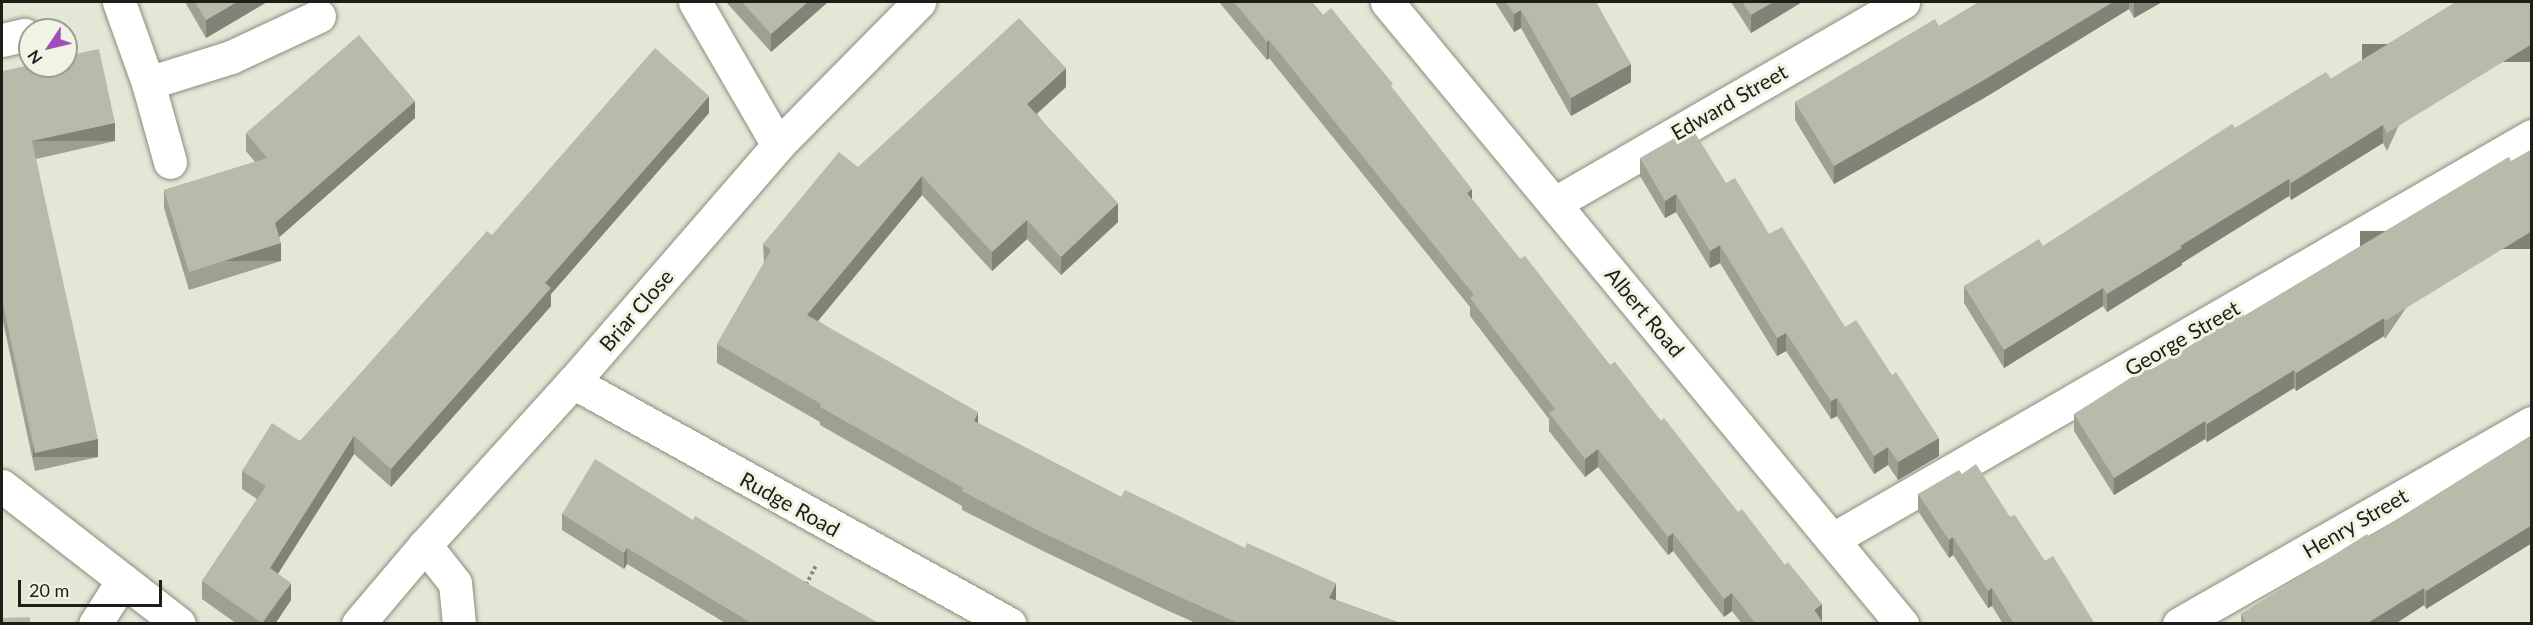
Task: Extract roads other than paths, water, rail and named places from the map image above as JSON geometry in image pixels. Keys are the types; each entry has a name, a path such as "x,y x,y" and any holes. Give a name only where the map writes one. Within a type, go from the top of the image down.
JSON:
{"street":[{"path":"119,2 148,83 170,162"},
{"path":"695,2 778,145"},
{"name":"Briar Close","path":"358,624 425,545 573,382 778,145 919,2"},
{"name":"Albert Road","path":"1387,2 1902,624"},
{"name":"Edward Street","path":"1555,203 1903,2"},
{"path":"148,83 231,57 319,16"},
{"name":"George Street","path":"1833,539 2532,136"},
{"name":"Rudge Road","path":"573,382 1009,624"},
{"name":"Henry Street","path":"2179,624 2532,423"},
{"path":"2,486 179,624"},
{"path":"425,545 455,583 459,624"},
{"path":"95,624 123,580"}]}
